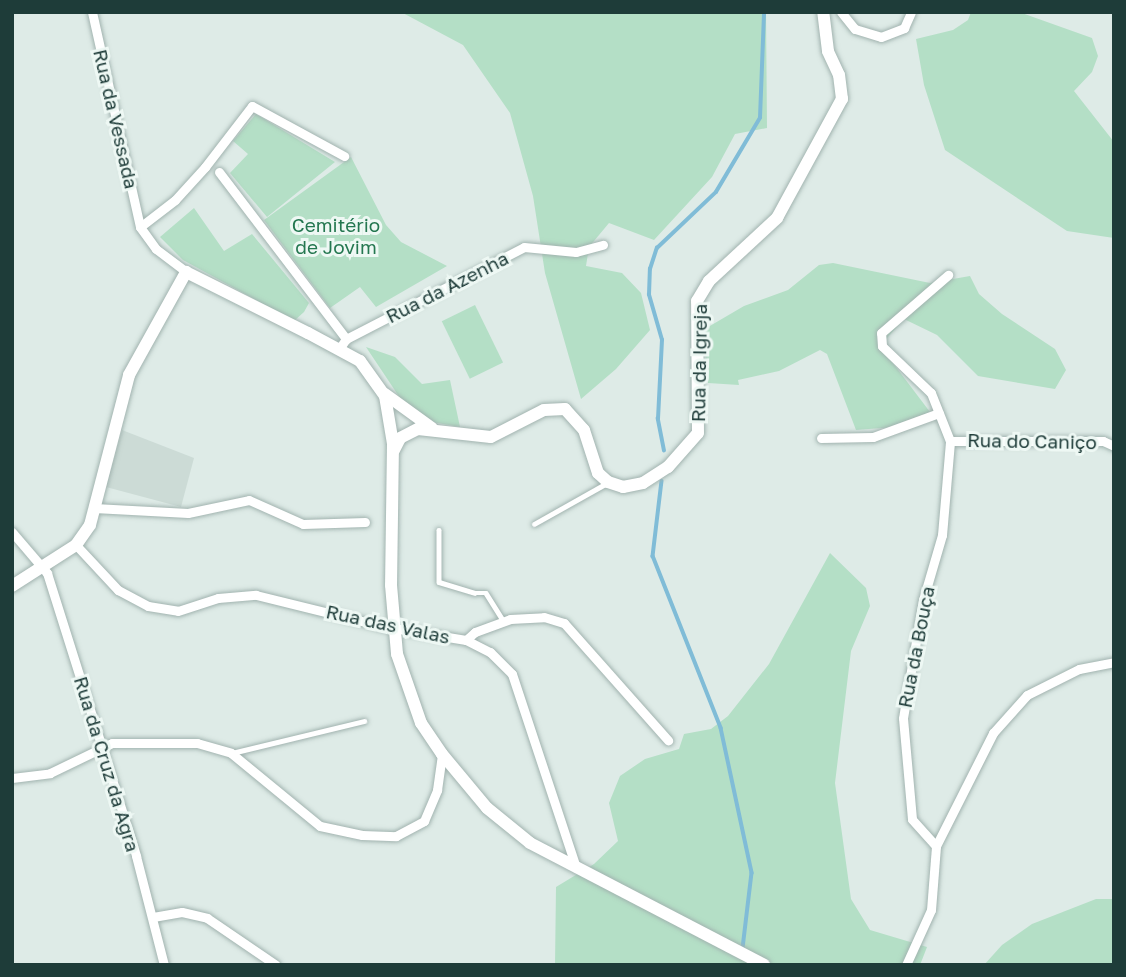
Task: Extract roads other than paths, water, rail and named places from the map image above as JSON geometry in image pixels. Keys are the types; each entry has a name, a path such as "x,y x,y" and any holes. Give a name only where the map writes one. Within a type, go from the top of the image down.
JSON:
{"street":[{"name":"Rua da Vessada","path":"92,12 141,227"},
{"name":"Rua da Igreja","path":"608,482 623,487 643,483 668,467 698,433 697,301 709,281 777,218 842,99 839,75 828,51 823,12"},
{"path":"841,12 855,29 881,37 904,28 911,12"},
{"path":"342,344 186,272 156,249 141,227 205,167 252,106 344,156"},
{"path":"219,172 342,344 366,366 382,390 409,414 439,430"},
{"name":"Rua da Azenha","path":"342,344 524,247 576,252 603,245"},
{"path":"12,586 76,545 94,508 129,375 186,272"},
{"path":"948,275 881,333 882,346 930,393 950,441"},
{"path":"382,390 390,424 393,457 394,628 405,684 421,723 442,754 487,808 530,843 760,963"},
{"path":"393,457 395,443 408,433 439,430 491,437 544,410 565,409 584,430 598,473 608,482"},
{"path":"821,438 873,437 939,413"},
{"path":"390,424 394,414 409,414"},
{"path":"408,433 409,414"},
{"path":"390,424 408,433"},
{"name":"Rua do Caniço","path":"950,441 1103,440 1114,446"},
{"name":"Rua da Bouça","path":"936,846 912,819 903,718 923,600 942,535 950,441"},
{"path":"94,508 188,513 249,500 303,524 365,522"},
{"path":"12,532 43,565"},
{"name":"Rua das Valas","path":"76,545 118,590 148,606 178,611 218,598 256,595 394,628 467,640 490,652 512,674 576,868"},
{"name":"Rua da Cruz da Agra","path":"43,565 102,747 153,917 163,965"},
{"path":"467,640 474,632 504,621 544,617 564,623 668,740"},
{"path":"906,965 931,910 936,846 993,733 1027,695 1079,669 1114,663"},
{"path":"12,778 50,773 102,747 138,741 197,743 231,753 320,826 362,835 396,836 424,821 437,790 442,754"},
{"path":"153,917 182,912 207,918 273,964"}],"lane":[{"path":"534,524 608,482"},
{"path":"439,530 439,582 474,593 486,593 504,621"},
{"path":"231,753 364,721"}],"waterway":[{"path":"664,451 658,419 662,340 649,295 650,269 657,248 716,192 760,118 764,12"},
{"path":"662,481 653,556 721,728 752,873 743,949"}],"park label":[{"name":"Cemitério de Jovim","path":"336,236"}]}
